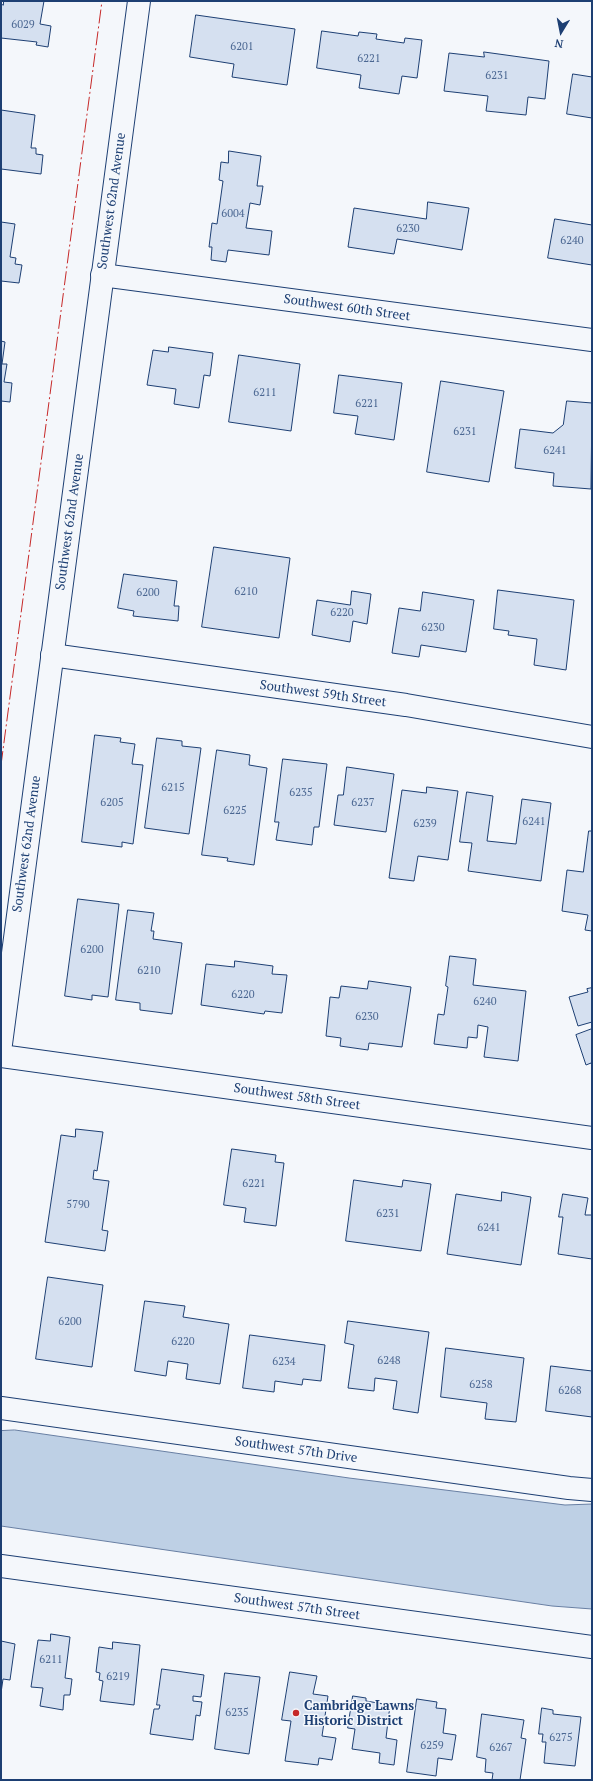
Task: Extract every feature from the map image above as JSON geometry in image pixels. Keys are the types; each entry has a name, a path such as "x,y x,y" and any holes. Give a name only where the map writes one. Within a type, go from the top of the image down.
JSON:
{"street":[{"name":"Southwest 62nd Avenue","path":"1,1044 139,1"},
{"name":"Southwest 60th Street","path":"102,275 592,340"},
{"name":"Southwest 59th Street","path":"52,655 406,705 592,737"},
{"name":"Southwest 58th Street","path":"1,1056 592,1138"},
{"name":"Southwest 57th Drive","path":"1,1408 592,1490"},
{"name":"Southwest 57th Street","path":"1,1566 592,1647"}],"water":[{"path":"15,1430 349,1478 565,1505 592,1504 592,1609 552,1606 1,1526 1,1431"}],"building":[{"path":"4,1 44,1 40,24 51,26 48,47 36,45 37,42 1,38 1,4 3,5"},
{"path":"196,15 295,29 287,85 232,77 234,64 190,57"},
{"path":"322,31 358,36 359,32 377,34 376,39 404,43 405,38 422,40 417,78 402,76 399,94 359,88 361,75 317,68"},
{"path":"484,52 549,61 545,99 528,97 526,115 486,111 488,96 444,91 449,53 484,57"},
{"path":"573,74 592,77 592,118 567,114"},
{"path":"1,110 35,115 31,148 36,148 36,154 43,155 41,174 1,169"},
{"path":"229,151 261,156 257,186 263,186 260,205 250,203 246,228 272,231 269,255 228,250 226,262 211,260 212,247 209,247 212,223 217,224 223,181 219,180 221,162 228,163"},
{"path":"428,202 469,208 462,250 397,239 394,254 348,247 354,208 426,219"},
{"path":"555,219 592,225 592,265 548,258"},
{"path":"1,222 15,224 10,257 16,258 15,264 22,265 19,283 1,281"},
{"path":"1,341 5,342 2,364 7,364 4,382 12,383 10,402 1,401"},
{"path":"169,347 213,353 210,376 204,375 199,408 174,404 176,389 147,385 153,350 168,352"},
{"path":"239,355 300,364 291,431 229,422"},
{"path":"339,375 402,383 394,440 355,434 358,416 334,413"},
{"path":"441,381 504,391 489,482 427,472"},
{"path":"567,401 592,403 591,489 553,486 554,473 515,468 520,429 553,433 563,425"},
{"path":"214,547 290,558 279,638 202,627"},
{"path":"124,574 177,581 174,606 179,606 178,621 133,616 134,611 118,608"},
{"path":"498,590 574,600 566,670 534,665 537,639 508,635 509,631 494,629"},
{"path":"352,591 371,594 367,624 353,621 350,642 312,635 317,600 350,605"},
{"path":"423,592 474,600 466,652 421,645 419,657 392,653 399,608 420,611"},
{"path":"95,735 121,738 120,742 135,744 132,764 143,765 133,844 122,842 122,847 82,842"},
{"path":"157,738 182,741 182,746 201,748 189,834 145,828"},
{"path":"217,750 250,755 249,765 267,768 254,865 227,861 228,858 202,855"},
{"path":"283,759 327,764 319,827 314,827 312,845 276,840 279,822 275,822"},
{"path":"347,767 394,774 386,832 334,825 338,795 343,795"},
{"path":"427,787 458,791 448,860 418,856 414,881 389,878 402,790 426,793"},
{"path":"467,792 493,796 487,841 516,844 522,799 551,803 541,881 468,871 472,843 460,842"},
{"path":"589,831 592,831 592,931 585,930 588,915 562,911 567,870 583,872"},
{"path":"78,899 119,904 108,997 92,995 92,1000 65,996"},
{"path":"128,910 154,913 151,931 154,931 153,939 182,943 172,1014 140,1010 140,1003 116,1000"},
{"path":"450,956 476,959 473,985 526,991 518,1061 484,1057 488,1027 478,1025 477,1038 468,1037 467,1048 434,1044 438,1014 444,1015"},
{"path":"235,961 273,966 272,974 287,975 282,1013 265,1011 264,1014 201,1005 206,964 234,967"},
{"path":"369,981 411,987 402,1047 369,1043 368,1050 340,1046 341,1038 326,1036 330,997 339,998 341,986 367,989"},
{"path":"592,988 592,1022 578,1026 569,997 588,992 587,989"},
{"path":"592,1029 592,1065 591,1063 586,1065 576,1035"},
{"path":"76,1129 103,1132 97,1171 94,1170 93,1179 109,1181 102,1230 108,1231 105,1251 45,1242 61,1135 75,1137"},
{"path":"232,1149 276,1155 275,1162 284,1163 276,1226 244,1222 246,1208 224,1205"},
{"path":"354,1180 402,1187 403,1180 431,1184 421,1251 346,1241"},
{"path":"502,1192 531,1197 521,1265 447,1254 456,1194 501,1201"},
{"path":"563,1194 588,1198 585,1215 592,1215 592,1259 558,1254 563,1217 559,1217"},
{"path":"48,1277 103,1285 92,1367 36,1359"},
{"path":"145,1301 185,1306 183,1317 229,1324 220,1384 186,1379 188,1364 168,1361 166,1376 135,1371"},
{"path":"348,1321 429,1332 418,1413 393,1409 397,1381 375,1378 374,1391 348,1388 354,1345 345,1343"},
{"path":"250,1335 325,1345 321,1381 303,1379 302,1385 275,1381 274,1392 243,1388"},
{"path":"446,1348 524,1358 516,1422 485,1419 487,1403 441,1397"},
{"path":"551,1366 592,1371 592,1417 546,1411"},
{"path":"51,1634 70,1637 65,1678 72,1679 70,1695 64,1695 63,1710 40,1706 43,1688 31,1687 38,1640 50,1641"},
{"path":"1,1641 15,1644 10,1680 3,1679 1,1693"},
{"path":"113,1642 140,1645 134,1705 100,1701 103,1681 99,1680 100,1673 96,1672 99,1647 112,1649"},
{"path":"162,1669 204,1675 201,1697 193,1696 193,1701 202,1702 200,1716 196,1715 193,1740 150,1734 154,1709 159,1709 160,1705 157,1705"},
{"path":"290,1672 317,1676 313,1694 328,1696 322,1736 336,1738 332,1760 319,1758 318,1765 285,1761 291,1721 282,1720"},
{"path":"225,1673 260,1677 249,1754 215,1749"},
{"path":"353,1696 366,1698 366,1701 390,1705 386,1738 397,1740 394,1765 379,1763 380,1753 352,1749 355,1729 348,1728"},
{"path":"417,1699 437,1702 436,1708 446,1709 443,1733 456,1735 452,1760 438,1758 436,1776 407,1772"},
{"path":"542,1708 553,1710 553,1714 581,1717 575,1766 544,1763 546,1742 542,1742 543,1734 539,1734"},
{"path":"482,1714 524,1720 521,1738 526,1739 520,1780 492,1780 493,1773 485,1772 486,1759 477,1757"}],"power":[{"path":"1,765 102,1"}],"place":[{"name":"Cambridge Lawns Historic District","path":"296,1713"}]}
